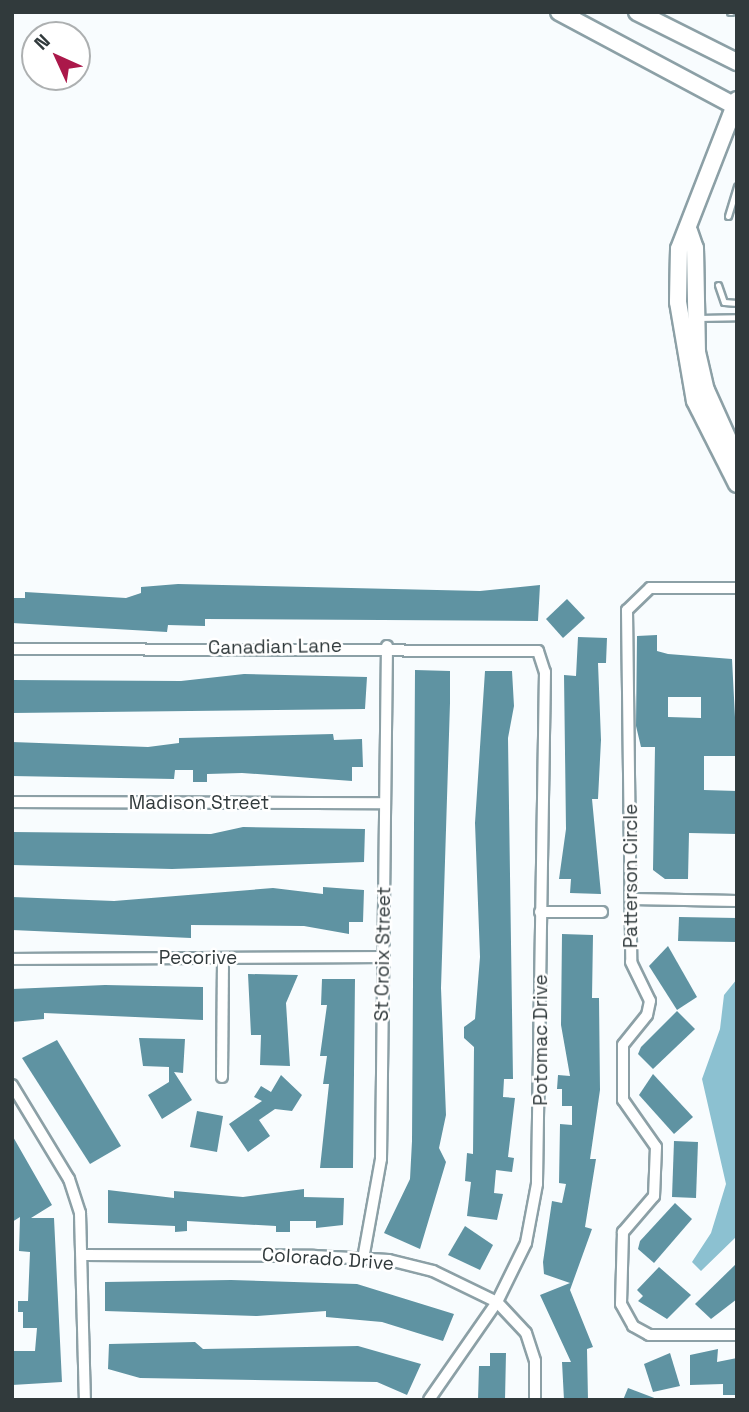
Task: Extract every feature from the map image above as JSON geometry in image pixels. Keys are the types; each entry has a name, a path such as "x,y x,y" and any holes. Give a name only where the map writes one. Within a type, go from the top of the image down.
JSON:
{"street":[{"path":"559,12 736,104 689,232 679,249 695,401 737,484"},
{"path":"637,12 737,62"},
{"path":"685,319 706,390 737,459"},
{"name":"Patterson Circle","path":"737,588 650,588 627,610 624,776 632,797 631,962 650,1001 623,1045 623,1100 656,1147 654,1196 623,1232 623,1311 649,1335 737,1335"},
{"name":"Canadian Lane","path":"12,649 387,646 538,651"},
{"name":"St Croix Street","path":"363,1259 382,1159 387,646"},
{"name":"Potomac Drive","path":"429,1400 497,1302 526,1242 537,1184 545,672 538,651"},
{"name":"Madison Street","path":"12,802 385,803"},
{"path":"632,899 737,901"},
{"path":"540,912 602,912"},
{"name":"Pecorive","path":"12,959 383,957"},
{"path":"222,958 222,1077"},
{"path":"12,1085 69,1179 80,1213 85,1400"},
{"name":"Colorado Drive","path":"82,1255 363,1259 433,1271 497,1302 526,1333 535,1361 535,1400"}],"lane":[{"path":"729,216 737,186"},
{"path":"719,285 724,302 737,303"},
{"path":"685,319 737,317"}],"water":[{"path":"737,979 737,1236 701,1271 692,1262 711,1233 726,1184 702,1079 720,1029 724,995"}],"building":[{"path":"178,584 480,591 540,585 538,621 205,619 205,626 168,625 167,632 12,623 12,598 25,598 25,592 126,598 141,593 141,587"},
{"path":"567,599 585,618 563,638 546,619"},
{"path":"657,635 657,651 668,654 732,659 737,756 704,756 704,790 737,791 737,834 689,833 688,879 665,879 653,870 655,747 641,747 636,726 637,636","holes":["668,697 701,697 701,718 668,717"]},
{"path":"578,637 607,638 606,663 598,663 601,740 598,799 592,799 601,894 570,893 571,879 559,879 566,829 564,675 576,676"},
{"path":"415,670 450,671 441,988 446,1115 439,1148 446,1162 420,1249 384,1233 410,1179"},
{"path":"485,671 512,671 514,706 508,738 513,1079 504,1079 503,1097 515,1098 508,1157 514,1158 512,1172 496,1170 494,1193 503,1194 497,1220 467,1216 471,1182 465,1181 467,1153 473,1154 474,1047 464,1038 464,1027 475,1019 480,957 475,823"},
{"path":"244,674 367,677 365,709 12,713 12,680 181,681"},
{"path":"333,734 334,740 362,739 363,767 352,767 352,781 242,773 207,774 207,782 193,782 193,770 175,770 174,779 12,776 12,742 148,747 179,743 179,738"},
{"path":"243,827 365,829 364,862 172,869 12,865 12,832 211,834"},
{"path":"323,887 364,890 363,922 349,922 349,934 304,926 191,925 191,938 12,930 12,897 114,901 273,888 323,894"},
{"path":"679,917 737,918 737,942 678,941"},
{"path":"562,934 593,935 592,998 599,998 600,1090 590,1159 596,1159 585,1227 592,1229 570,1290 593,1347 587,1349 588,1400 564,1400 562,1362 571,1362 540,1295 570,1283 544,1274 543,1262 552,1201 562,1203 566,1184 559,1183 560,1124 572,1125 572,1106 562,1106 562,1089 557,1089 558,1075 570,1076 561,1025"},
{"path":"668,946 697,997 677,1010 649,966"},
{"path":"248,974 298,975 286,1003 290,1066 260,1065 261,1035 251,1035"},
{"path":"322,979 355,979 353,1168 320,1168 329,1084 323,1084 327,1056 320,1056 327,1005 321,1005"},
{"path":"105,985 203,987 203,1020 44,1013 44,1019 12,1022 12,989"},
{"path":"677,1011 695,1029 653,1069 638,1054 641,1047"},
{"path":"139,1038 185,1039 183,1073 174,1072 192,1100 162,1119 148,1095 169,1082 169,1067 143,1066"},
{"path":"57,1040 121,1146 90,1164 22,1058"},
{"path":"653,1074 693,1117 674,1134 639,1095"},
{"path":"281,1075 302,1095 292,1111 275,1109 259,1120 270,1136 248,1152 229,1124 262,1101 254,1097 261,1086 271,1092"},
{"path":"197,1111 223,1116 217,1152 190,1147"},
{"path":"12,1135 52,1205 31,1218 54,1218 62,1382 12,1385 12,1351 35,1351 37,1328 23,1328 23,1312 18,1312 18,1301 28,1301 30,1252 19,1251 20,1217 12,1222"},
{"path":"674,1141 698,1142 696,1198 672,1197"},
{"path":"304,1189 304,1197 344,1198 343,1225 316,1228 316,1221 290,1221 290,1232 276,1232 276,1226 187,1221 187,1231 175,1232 175,1226 108,1223 108,1190 174,1198 174,1191 243,1197"},
{"path":"675,1203 692,1219 654,1263 638,1249 640,1241"},
{"path":"465,1226 493,1245 480,1270 448,1255"},
{"path":"737,1263 737,1299 711,1319 695,1304"},
{"path":"659,1267 691,1295 667,1319 638,1301 643,1296 637,1290"},
{"path":"231,1280 357,1284 454,1314 443,1341 382,1322 326,1317 326,1311 257,1316 105,1311 105,1282"},
{"path":"195,1342 203,1349 358,1346 421,1364 407,1395 377,1382 140,1378 108,1369 109,1344"},
{"path":"718,1349 717,1362 737,1358 737,1395 723,1395 723,1384 690,1385 690,1355"},
{"path":"490,1353 506,1353 505,1400 478,1400 479,1366 490,1366"},
{"path":"670,1353 680,1386 653,1392 644,1364"},
{"path":"628,1388 657,1399 657,1400 623,1400"}]}
